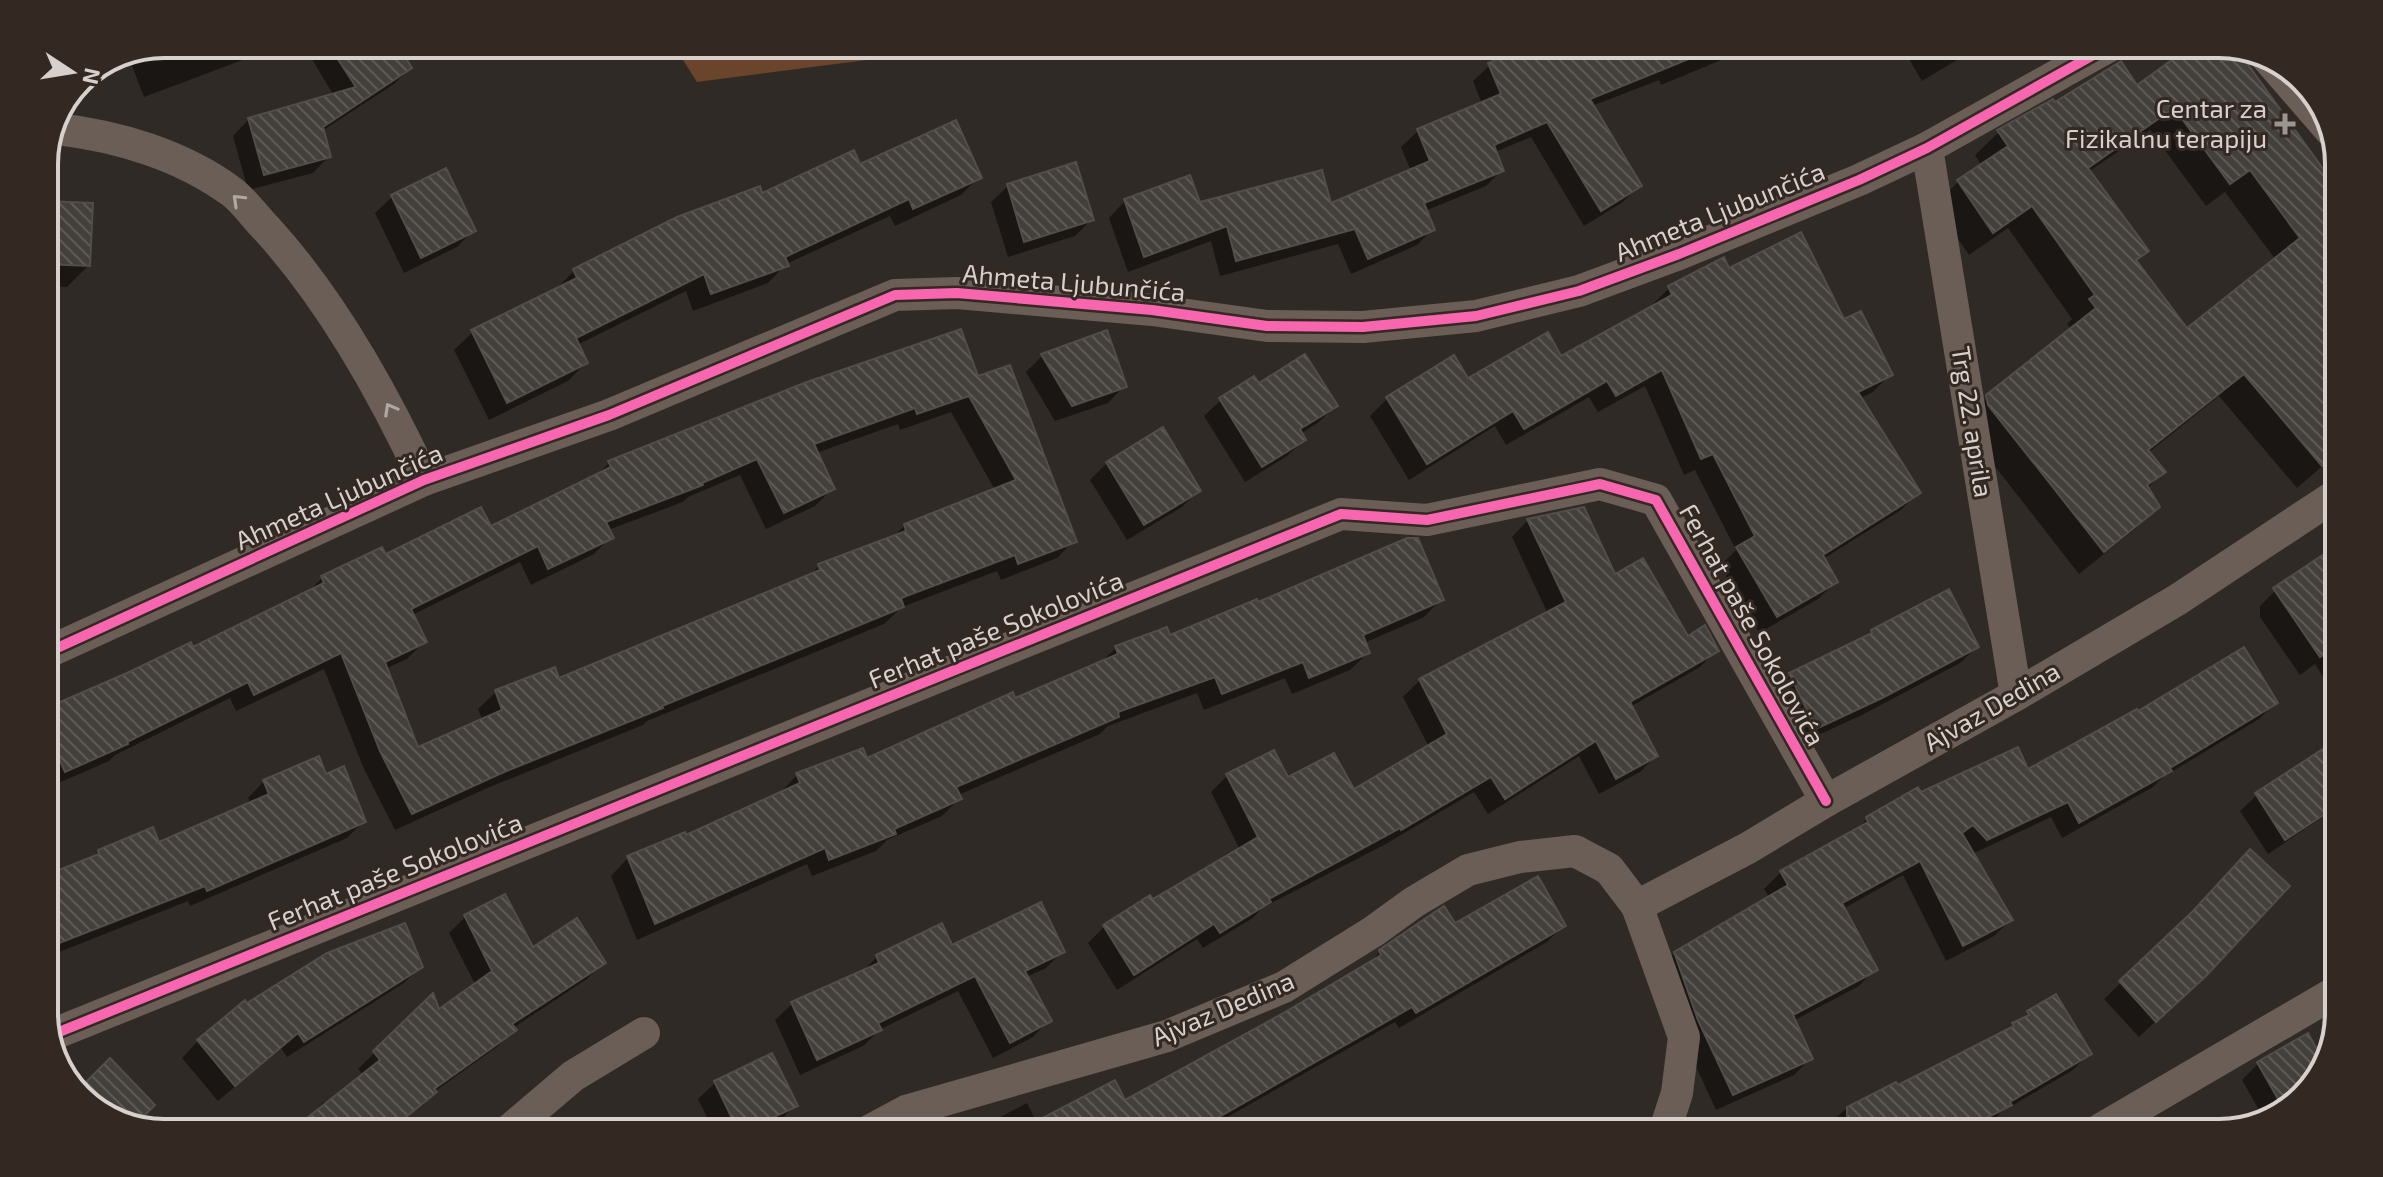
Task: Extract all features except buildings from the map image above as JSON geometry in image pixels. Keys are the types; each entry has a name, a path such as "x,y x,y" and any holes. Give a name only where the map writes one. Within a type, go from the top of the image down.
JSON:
{"street":[{"name":"Ahmeta Ljubunčića","path":"58,648 424,480 609,415 895,295 957,293 1152,310 1267,326 1363,327 1476,316 1579,291 1859,180 1927,148 2088,58"},
{"name":"Ahmeta Ljubunčića","path":"64,130 99,134 179,161 234,193 297,262 392,410 424,480"},
{"name":"Trg 22. aprila","path":"1927,148 2016,695"},
{"name":"Ferhat paše Sokolovića","path":"60,1032 1341,514 1427,520 1600,484 1656,500 1826,801"},
{"name":"Ajvaz Dedina","path":"1637,906 1748,848 2016,695 2177,600 2325,502"},
{"name":"Ajvaz Dedina","path":"891,1119 906,1111 1167,1036 1284,987 1468,870 1520,857 1575,851 1609,869 1637,906 1684,1037 1677,1093 1669,1119"},
{"path":"2118,1119 2325,998"},
{"path":"522,1119 573,1076 644,1033"}],"shaded area":[{"path":"682,58 883,58 697,82"}],"cycle path":[{"path":"58,648 424,480 609,415 895,295 957,293 1152,310 1267,326 1363,327 1476,316 1579,291 1679,254 1859,180 1927,148 2088,58"},
{"path":"60,1032 1341,514 1427,520 1600,484 1656,500 1826,801"}],"place":[{"name":"Centar za Fizikalnu terapiju","path":"2285,124"}]}
